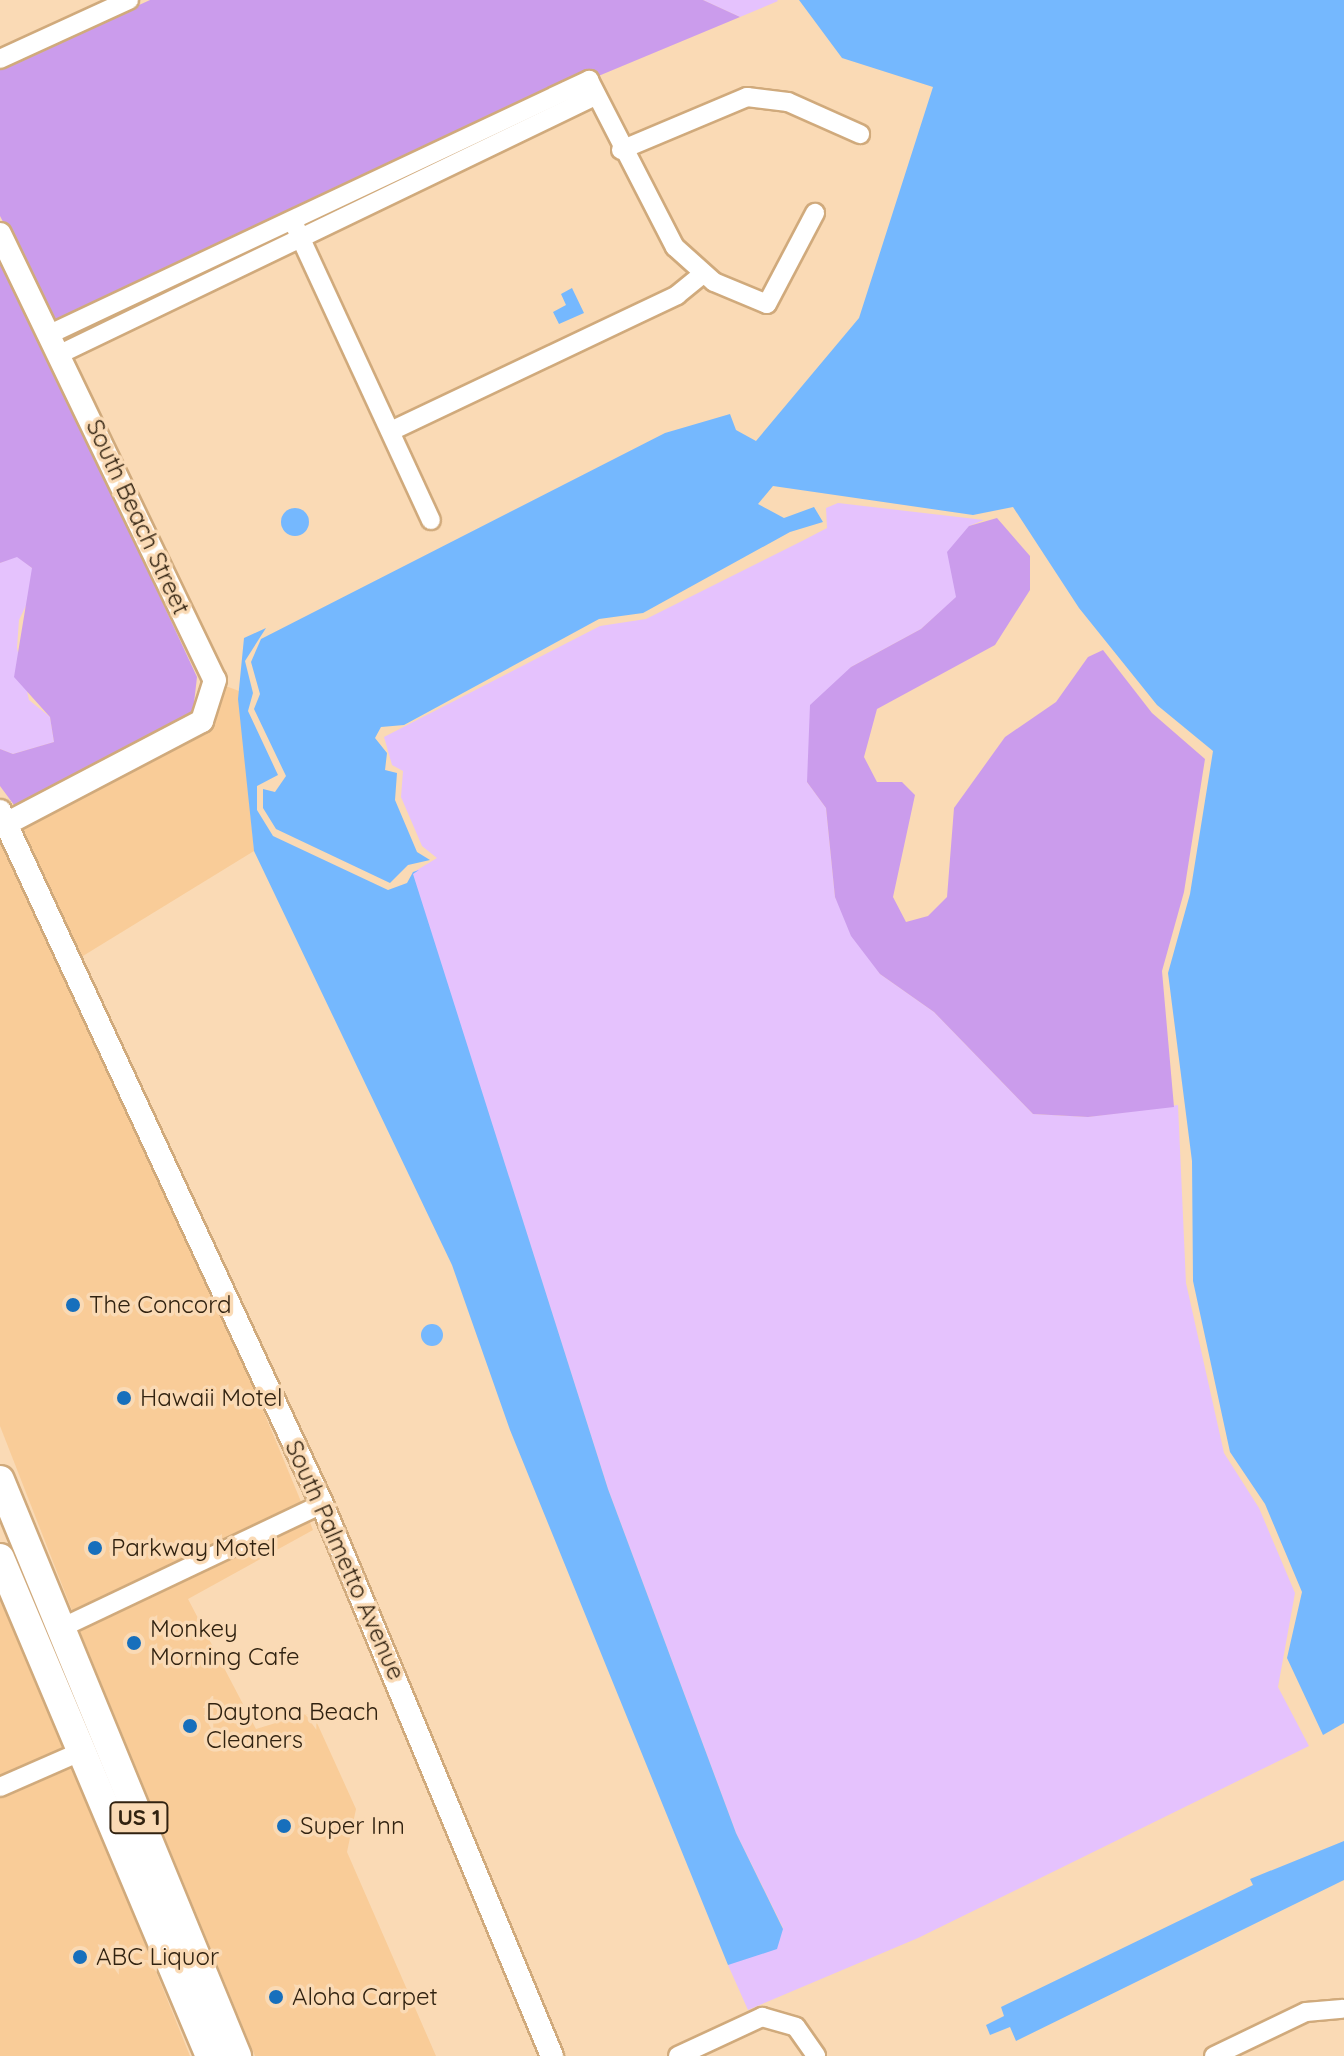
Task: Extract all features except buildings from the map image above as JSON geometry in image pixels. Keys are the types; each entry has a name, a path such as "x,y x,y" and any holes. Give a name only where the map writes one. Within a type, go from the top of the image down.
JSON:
{"main road":[{"name":"US 1","path":"0,1480 237,2056"},
{"name":"US 1","path":"0,1558 210,2056"},
{"path":"84,1761 122,1810 138,1816"}],"street":[{"path":"0,59 129,0"},
{"path":"592,88 621,150 675,247 702,275 767,304 815,213"},
{"path":"57,343 292,220 592,88"},
{"path":"57,343 301,237 592,88"},
{"path":"621,150 747,97 788,102 860,134"},
{"path":"292,220 431,520"},
{"name":"South Beach Street","path":"0,234 57,343 215,680 202,721 2,821"},
{"path":"391,431 677,295 702,275"},
{"name":"South Palmetto Avenue","path":"2,821 322,1504 552,2056"},
{"path":"61,1628 322,1504"},
{"path":"0,1787 84,1761"},
{"path":"1214,2056 1306,2012 1342,2009"},
{"path":"678,2056 762,2017 796,2027 816,2056"}],"shaded area":[{"path":"150,0 703,0 740,17 596,77 592,69 55,322 0,216 0,69"},
{"path":"703,0 777,0 778,1 740,17"},
{"path":"0,251 197,677 193,712 17,809 0,786 0,749 13,754 54,742 50,717 14,677 32,568 17,557 0,563"},
{"path":"838,503 984,520 969,526 957,597 921,629 851,667 807,782 826,808 835,897 880,974 934,1012 1033,1114 1088,1117 1178,1105 1186,1283 1224,1453 1259,1508 1295,1593 1278,1687 1309,1746 918,1938 748,2010 728,1965 783,1928 736,1833 608,1489 412,873 437,858 422,846 401,797 403,771 392,765 384,737 600,626 646,619 804,540 827,528 826,508"},
{"path":"997,518 1030,556 1030,590 995,645 877,709 864,757 877,782 902,782 915,795 893,897 906,922 928,916 947,897 954,808 1005,737 1056,702 1088,657 1103,650 1152,713 1205,759 1184,892 1162,971 1174,1107 1088,1117 1033,1114 934,1012 880,974 851,936 835,897 826,808 807,782 810,705 851,667 921,629 956,597 947,552 969,526"},
{"path":"17,556 32,568 33,591 19,620 17,648 29,700 50,717 54,742 13,754 0,749 0,563"},
{"path":"223,685 239,691 254,851 78,959 17,828 205,728"},
{"path":"0,837 203,1266 302,1504 73,1613 0,1426"},
{"path":"309,1520 313,1530 188,1599 256,1729 312,1712 356,1809 347,1852 436,2056 255,2056 79,1629"},
{"path":"0,1586 66,1749 0,1778"},
{"path":"73,1765 190,2056 0,2056 0,1797"}],"water":[{"path":"799,0 1344,0 1344,1723 1323,1735 1287,1658 1302,1592 1265,1504 1230,1452 1193,1281 1192,1161 1168,973 1190,894 1213,751 1157,705 1079,608 1013,507 973,515 773,486 758,504 784,518 814,507 823,522 790,532 643,613 599,619 404,725 381,727 375,738 387,753 385,770 397,773 395,800 417,852 430,860 408,865 390,883 276,829 263,808 263,789 275,792 286,776 254,709 260,694 251,662 261,639 665,433 730,414 736,430 756,441 859,318 933,87 842,58"},
{"path":"572,288 584,313 559,324 553,312 566,305 561,294"},
{"path":"295,508 305,512 309,522 305,532 295,536 285,532 281,522 285,512"},
{"path":"266,628 245,661 253,693 248,711 278,775 257,786 257,810 273,836 388,890 407,883 413,872 419,870 413,874 608,1489 736,1833 783,1929 777,1949 728,1965 510,1430 452,1265 254,851 238,699 244,638"},
{"path":"432,1324 440,1327 443,1335 440,1343 432,1346 424,1343 421,1335 424,1327"},
{"path":"1344,1841 1344,1880 1016,2041 1010,2027 990,2035 986,2025 1004,2016 1001,2007 1253,1885 1250,1879"}],"place":[{"name":"The Concord","path":"73,1305"},
{"name":"Hawaii Motel","path":"124,1398"},
{"name":"Parkway Motel","path":"95,1548"},
{"name":"Monkey Morning Cafe","path":"134,1643"},
{"name":"Daytona Beach Cleaners","path":"190,1726"},
{"name":"Super Inn","path":"284,1826"},
{"name":"ABC Liquor","path":"80,1957"},
{"name":"Aloha Carpet","path":"276,1997"}]}
